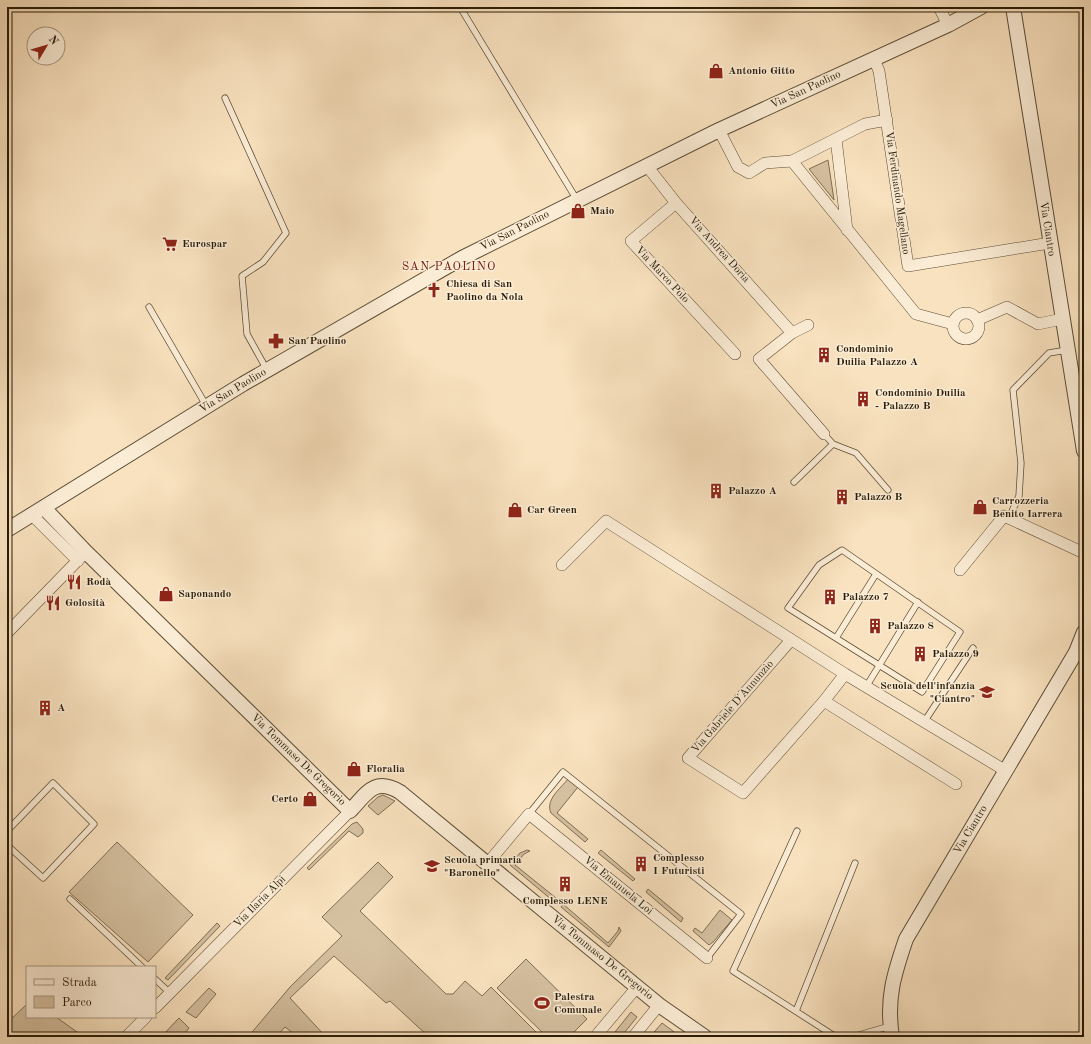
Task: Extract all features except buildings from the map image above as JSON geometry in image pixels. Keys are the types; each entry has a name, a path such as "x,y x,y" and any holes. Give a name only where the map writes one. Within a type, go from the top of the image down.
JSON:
{"street":[{"path":"939,7 948,25"},
{"name":"Via San Paolino","path":"7,530 39,512 267,370 430,275 719,130 948,25 981,7"},
{"name":"Via Ciantro","path":"1013,7 1084,451"},
{"name":"Via Ferdinando Magellano","path":"874,59 879,71 908,266 1050,244"},
{"name":"Via Ferdinando Magellano","path":"719,130 738,167 749,173 766,163 792,161 865,124 887,120"},
{"path":"836,139 847,230"},
{"path":"792,161 916,314 953,324"},
{"name":"Via Andrea Doria","path":"647,166 676,202 792,333"},
{"name":"Via Marco Polo","path":"676,202 631,241 734,354"},
{"path":"977,320 1007,306 1038,324 1062,319"},
{"path":"964,313 972,315 977,320 979,327 976,334 971,338 964,339 958,336 954,331 953,324 956,317 964,313"},
{"path":"808,325 792,333 758,359 824,434"},
{"name":"Via Tommaso De Gregorio","path":"39,512 82,556 350,811 370,790 381,785 390,786 400,792 659,1005 705,1037"},
{"path":"960,570 1004,516 1084,553"},
{"path":"562,565 606,521 845,674 1006,771"},
{"path":"7,633 82,556"},
{"name":"Via Ciantro","path":"891,1031 889,1005 893,975 906,939 1076,652 1084,632"},
{"name":"Via Gabriele D'Annunzio","path":"791,640 688,758 743,793 845,674"},
{"path":"824,700 956,784"},
{"name":"Via Ilaria Alpi","path":"156,1007 350,811"},
{"path":"487,864 529,814"},
{"name":"Via Emanuela Loi","path":"529,814 707,958"},
{"path":"595,1037 637,987"},
{"path":"633,1037 659,1005"},
{"path":"126,1037 145,1018"}],"lane":[{"path":"460,7 577,200"},
{"path":"225,98 286,233 263,262 242,276 247,334 267,370"},
{"path":"149,307 207,407"},
{"path":"1009,518 1019,496 1021,462 1013,390 1049,353 1067,350"},
{"path":"824,434 833,444 856,453 888,490"},
{"path":"794,482 833,444"},
{"path":"842,550 876,574 960,632 922,692 788,608 819,565 842,550"},
{"path":"836,638 876,574"},
{"path":"866,687 918,602"},
{"path":"924,722 972,648"},
{"path":"529,814 563,772 741,914 707,958"},
{"path":"7,831 52,783 94,824 43,878 7,845"},
{"path":"797,831 733,971 836,1037"},
{"path":"796,1011 855,863"},
{"path":"70,899 141,966"},
{"path":"156,980 170,992"},
{"path":"852,1037 891,1031"}],"green space":[{"path":"828,160 834,200 809,169"},
{"path":"568,779 578,787 557,813 588,839 585,842 551,813 550,804 554,795"},
{"path":"383,795 395,801 378,815 368,806 378,797"},
{"path":"357,822 363,829 363,833 358,837 349,831 309,870 307,868 352,824"},
{"path":"117,842 193,915 148,962 69,892"},
{"path":"527,850 530,851 524,854 515,865 561,902 558,905 510,865 520,853"},
{"path":"601,850 635,879 633,881 598,853"},
{"path":"378,862 393,877 360,911 446,994 453,994 465,981 482,996 491,987 541,1037 429,1037 390,1001 386,1003 334,956 290,998 326,1037 298,1037 285,1027 276,1037 248,1037 290,987 342,936 322,917"},
{"path":"648,889 683,918 681,922 646,892"},
{"path":"563,904 608,943 618,931 619,927 621,931 609,947 561,907"},
{"path":"720,910 732,920 709,945 693,931 695,928 702,933"},
{"path":"217,923 220,926 168,980 165,978"},
{"name":"Palestra Comunale","path":"526,959 587,1019 569,1037 547,1037 497,988"},
{"path":"209,988 216,994 196,1018 186,1012"},
{"path":"26,1005 26,1018 57,1018 84,1037 7,1037 7,1023"},
{"path":"631,1012 637,1017 621,1037 611,1037"},
{"path":"179,1018 189,1028 182,1037 161,1037"},
{"path":"662,1023 681,1037 650,1037"}],"place":[{"name":"Antonio Gitto","path":"716,71"},
{"name":"Maio","path":"578,211"},
{"name":"Eurospar","path":"170,244"},
{"name":"Chiesa di San Paolino da Nola","path":"434,290"},
{"name":"San Paolino","path":"276,341"},
{"name":"Condominio Duilia Palazzo A","path":"824,355"},
{"name":"Condominio Duilia - Palazzo B","path":"863,399"},
{"name":"Palazzo A","path":"716,491"},
{"name":"Palazzo B","path":"842,497"},
{"name":"Carrozzeria Benito Iarrera","path":"980,507"},
{"name":"Car Green","path":"515,510"},
{"name":"Rodà","path":"74,582"},
{"name":"Saponando","path":"166,594"},
{"name":"Palazzo 7","path":"830,597"},
{"name":"Golosità","path":"53,603"},
{"name":"Palazzo 8","path":"875,626"},
{"name":"Palazzo 9","path":"920,654"},
{"name":"Scuola dell'infanzia \"Ciantro\"","path":"987,692"},
{"name":"A","path":"45,708"},
{"name":"Floralia","path":"354,769"},
{"name":"Certo","path":"310,799"},
{"name":"Complesso I Futuristi","path":"641,864"},
{"name":"Scuola primaria \"Baronello\"","path":"432,866"},
{"name":"Complesso LENE","path":"565,884"},
{"name":"Palestra Comunale","path":"542,1003"}],"district":[{"name":"SAN PAOLINO","path":"449,267"}]}
